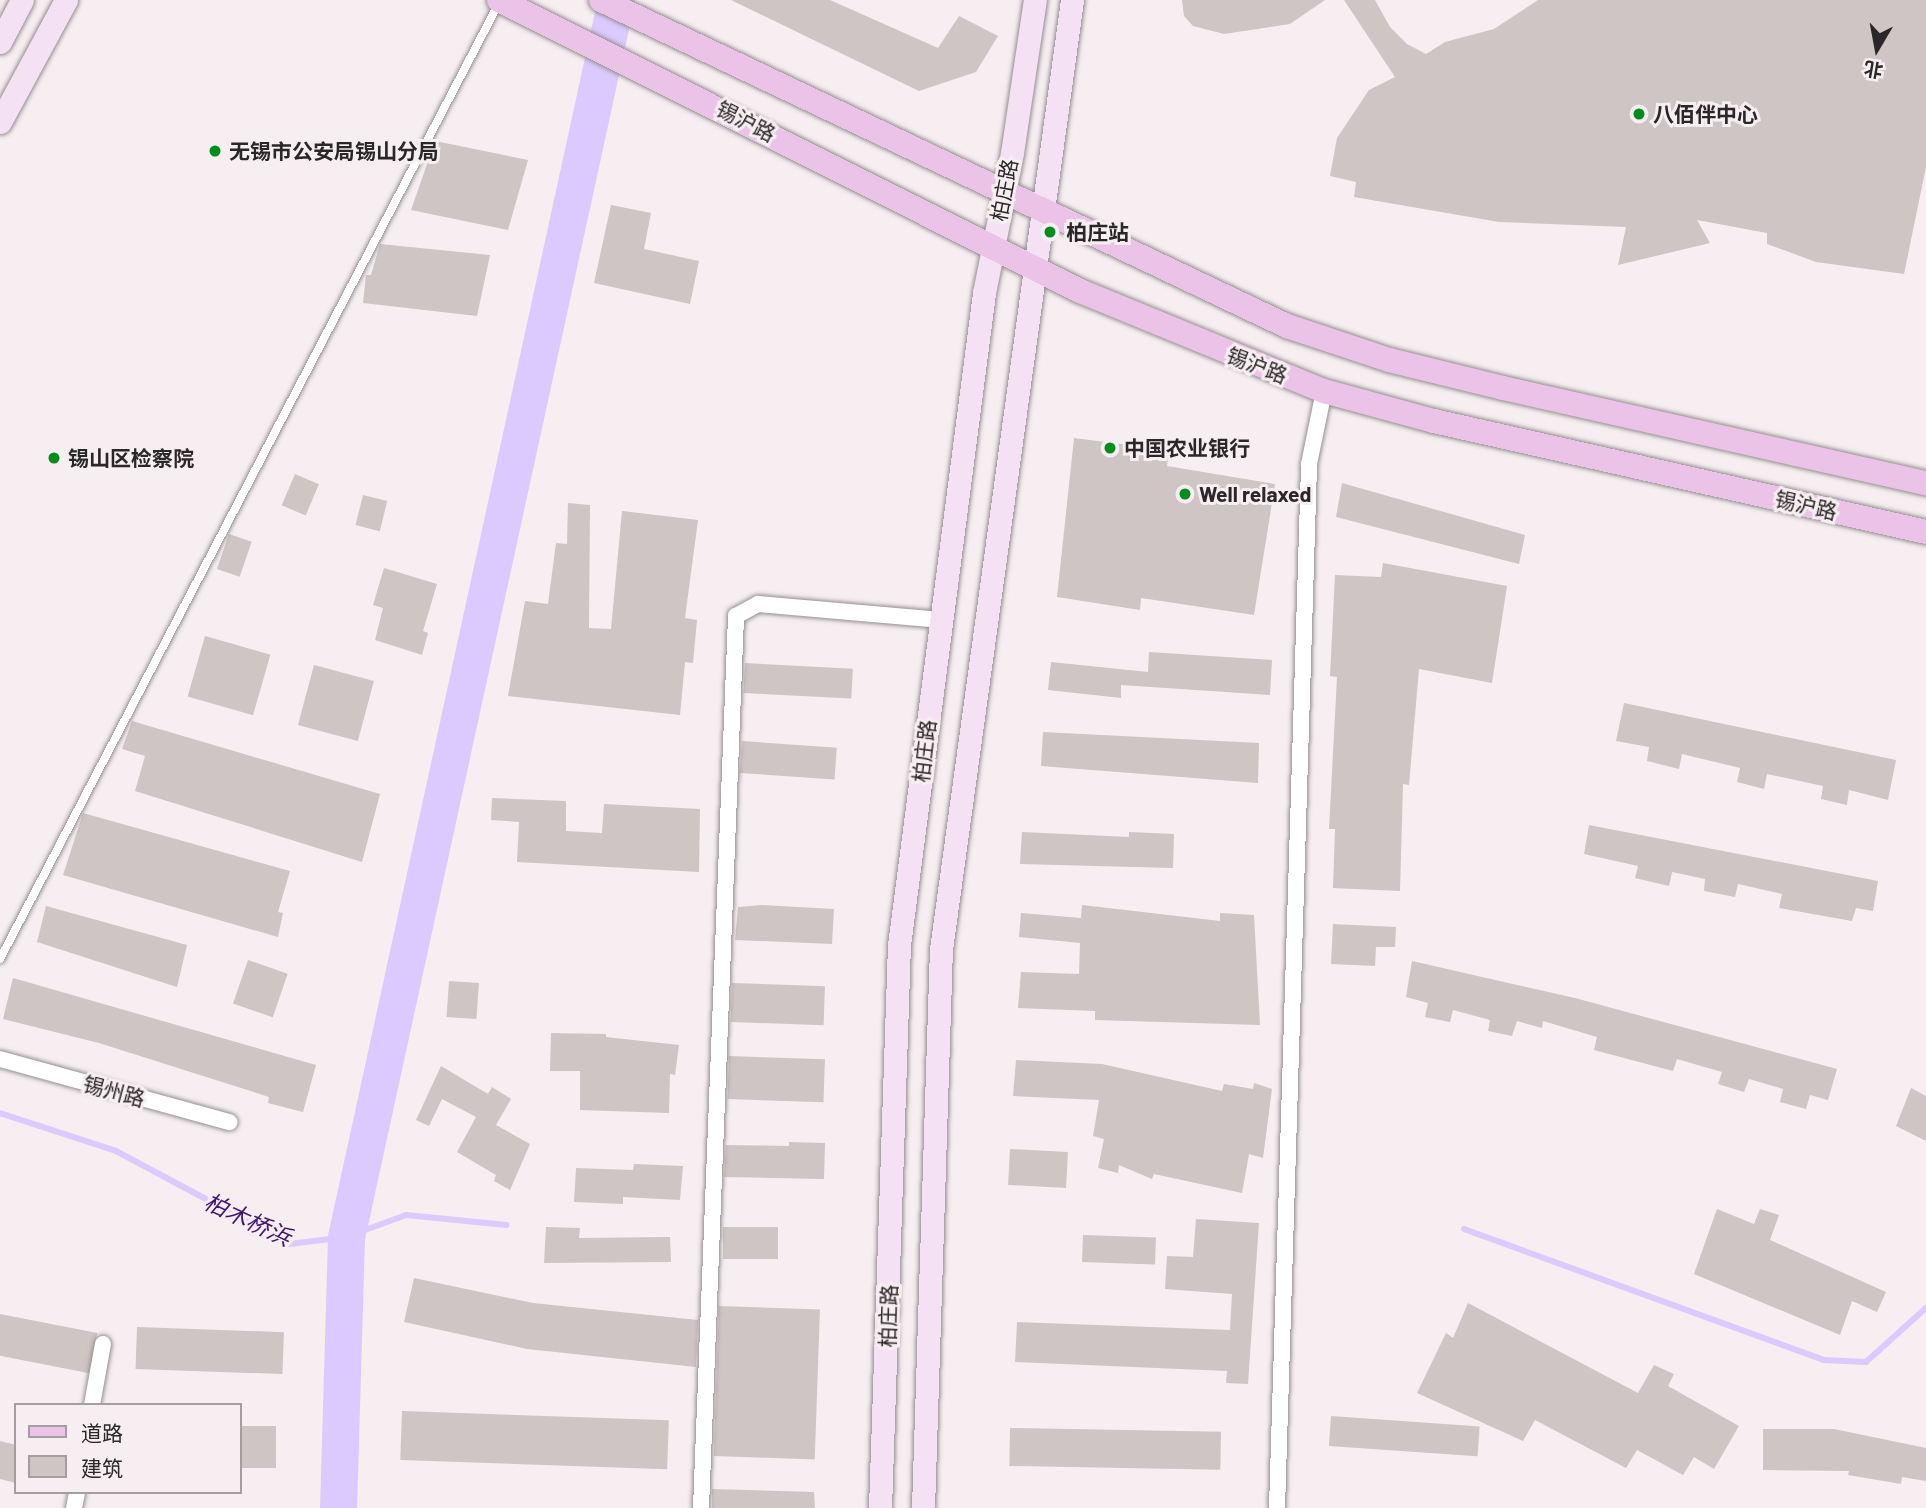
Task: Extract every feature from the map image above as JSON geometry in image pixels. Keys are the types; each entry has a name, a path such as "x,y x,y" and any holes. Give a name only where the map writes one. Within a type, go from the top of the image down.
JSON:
{"main road":[{"name":"锡沪路","path":"499,0 564,29 1092,297 1324,391 1434,421 1926,532"},
{"path":"601,0 1042,213 1286,326 1389,360 1926,483"}],"street":[{"path":"0,42 22,0"},
{"path":"0,122 66,0"},
{"name":"柏庄路","path":"880,1508 899,945 993,247 1035,0"},
{"name":"柏庄路","path":"923,1508 941,949 1072,0"},
{"path":"1277,1508 1309,464 1324,391"},
{"path":"701,1508 736,616 758,604 941,620"},
{"name":"锡州路","path":"0,1059 229,1122"},
{"path":"92,1403 103,1345"}],"lane":[{"path":"0,959 499,0"}],"building":[{"path":"731,0 830,0 938,48 959,16 998,36 976,72 919,91"},
{"path":"1182,0 1325,0 1290,24 1224,34 1193,26 1184,16"},
{"name":"八佰伴中心","path":"1344,0 1375,0 1390,27 1407,44 1426,54 1445,42 1494,29 1538,0 1926,0 1926,167 1904,274 1816,262 1767,244 1767,233 1697,220 1710,243 1618,265 1626,227 1499,222 1354,197 1356,182 1330,176 1337,138 1369,90 1395,77"},
{"path":"435,141 528,160 508,230 411,210"},
{"path":"611,205 651,213 644,249 699,261 690,304 594,283"},
{"path":"380,244 490,255 477,316 363,303 366,275 371,275"},
{"path":"1074,438 1169,450 1167,466 1275,484 1254,615 1141,598 1140,610 1057,597"},
{"path":"295,474 319,484 306,515 282,505"},
{"path":"1342,483 1525,535 1519,564 1336,517"},
{"path":"363,495 387,501 380,531 356,525"},
{"path":"568,503 590,505 589,628 611,629 622,511 698,520 685,618 697,620 693,663 685,662 680,715 508,696 525,601 548,604 556,543 567,544"},
{"path":"229,534 252,542 240,577 217,569"},
{"path":"1383,563 1507,586 1492,683 1419,669 1409,785 1403,784 1400,891 1333,888 1335,829 1329,829 1337,677 1330,676 1335,575 1381,577"},
{"path":"384,568 437,584 423,631 428,633 422,655 375,640 383,608 373,605"},
{"path":"205,636 270,655 253,715 188,697"},
{"path":"1149,652 1272,660 1270,695 1121,685 1121,698 1048,690 1051,662 1148,672"},
{"path":"745,663 853,669 851,699 743,693"},
{"path":"314,665 374,681 358,741 298,725"},
{"path":"1624,703 1896,760 1888,800 1849,790 1847,805 1821,799 1823,786 1767,774 1764,789 1737,782 1740,768 1682,754 1679,769 1647,761 1649,747 1616,741"},
{"path":"132,721 380,794 362,862 135,791 145,756 122,749"},
{"path":"1043,732 1259,743 1258,783 1041,766"},
{"path":"742,741 837,748 835,780 740,773"},
{"path":"492,798 566,801 566,831 602,833 604,804 700,809 699,872 517,862 519,822 491,820"},
{"path":"83,813 290,871 278,912 283,913 278,937 63,875"},
{"path":"1589,825 1878,881 1873,911 1856,908 1852,921 1779,908 1782,894 1738,884 1735,897 1704,891 1705,879 1672,872 1669,886 1635,878 1638,866 1584,854"},
{"path":"1022,832 1129,837 1129,832 1174,834 1173,868 1020,864"},
{"path":"762,905 834,909 832,944 735,940 738,907"},
{"path":"1082,905 1220,921 1220,913 1254,915 1260,1025 1095,1020 1095,1011 1018,1008 1021,972 1079,974 1080,943 1019,937 1021,913 1081,918"},
{"path":"46,906 187,945 177,987 37,942"},
{"path":"1333,924 1396,927 1395,947 1376,947 1375,966 1331,964"},
{"path":"248,960 288,974 273,1017 233,1003"},
{"path":"1412,961 1575,998 1837,1069 1828,1100 1810,1095 1806,1109 1780,1102 1783,1089 1749,1079 1744,1092 1718,1084 1722,1072 1677,1059 1673,1071 1594,1050 1597,1037 1543,1021 1542,1028 1517,1021 1512,1036 1488,1031 1490,1020 1453,1010 1450,1022 1425,1017 1428,1003 1406,997"},
{"path":"13,978 316,1065 303,1112 268,1103 269,1097 99,1043 3,1019"},
{"path":"449,981 479,983 476,1019 446,1017"},
{"path":"732,983 825,986 824,1025 731,1022"},
{"path":"551,1033 606,1034 606,1037 679,1045 675,1075 670,1074 669,1113 580,1110 580,1071 550,1071"},
{"path":"729,1056 825,1059 823,1102 727,1099"},
{"path":"1016,1060 1102,1064 1222,1091 1224,1084 1253,1089 1254,1083 1272,1089 1263,1158 1249,1154 1242,1193 1154,1174 1152,1179 1119,1165 1118,1173 1098,1168 1104,1139 1093,1136 1099,1100 1013,1096"},
{"path":"441,1066 488,1094 492,1087 511,1099 496,1125 530,1144 510,1190 494,1181 496,1175 457,1152 476,1117 442,1099 429,1126 416,1120"},
{"path":"1911,1088 1926,1096 1926,1141 1896,1126"},
{"path":"789,1142 825,1143 824,1179 724,1177 726,1145 789,1146"},
{"path":"1010,1149 1068,1152 1066,1188 1008,1185"},
{"path":"634,1164 683,1166 680,1200 623,1197 623,1204 574,1202 576,1168 633,1170"},
{"path":"1717,1209 1754,1224 1760,1209 1779,1215 1770,1240 1886,1292 1877,1312 1852,1301 1840,1335 1694,1274"},
{"path":"1196,1219 1259,1223 1248,1384 1226,1383 1227,1371 1015,1362 1017,1322 1230,1330 1232,1294 1165,1289 1167,1256 1193,1257"},
{"path":"546,1227 580,1228 579,1238 670,1237 671,1262 544,1263"},
{"path":"723,1227 778,1227 778,1259 723,1259"},
{"path":"1083,1235 1156,1238 1155,1265 1082,1262"},
{"path":"414,1278 533,1303 698,1320 696,1367 527,1349 404,1322"},
{"path":"1468,1303 1638,1393 1654,1365 1674,1374 1668,1386 1739,1426 1714,1469 1694,1457 1683,1475 1637,1450 1626,1468 1535,1420 1523,1441 1417,1393 1446,1333 1453,1338"},
{"path":"719,1306 820,1310 815,1459 714,1456"},
{"path":"0,1314 97,1333 89,1373 0,1356"},
{"path":"137,1327 284,1332 282,1374 136,1369"},
{"path":"402,1411 669,1420 667,1469 400,1460"},
{"path":"1331,1416 1480,1426 1478,1456 1329,1446"},
{"path":"242,1426 276,1426 276,1468 242,1468"},
{"path":"1010,1428 1221,1432 1220,1470 1009,1466"},
{"path":"1763,1429 1834,1429 1926,1448 1926,1481 1902,1477 1901,1484 1848,1475 1849,1471 1763,1470"},
{"path":"0,1441 14,1444 14,1482 0,1479"},
{"path":"712,1489 814,1492 815,1508 712,1508"}],"waterway":[{"path":"338,1508 346,1237 616,0"},
{"name":"柏木桥浜","path":"0,1113 116,1151 290,1244 346,1237 406,1215 507,1225"},
{"path":"1464,1229 1823,1360 1866,1362 1926,1308"}],"place":[{"name":"八佰伴中心","path":"1639,114"},
{"name":"无锡市公安局锡山分局","path":"215,151"},
{"name":"柏庄站","path":"1050,232"},
{"name":"中国农业银行","path":"1110,448"},
{"name":"锡山区检察院","path":"54,458"},
{"name":"Well relaxed","path":"1185,494"}]}
